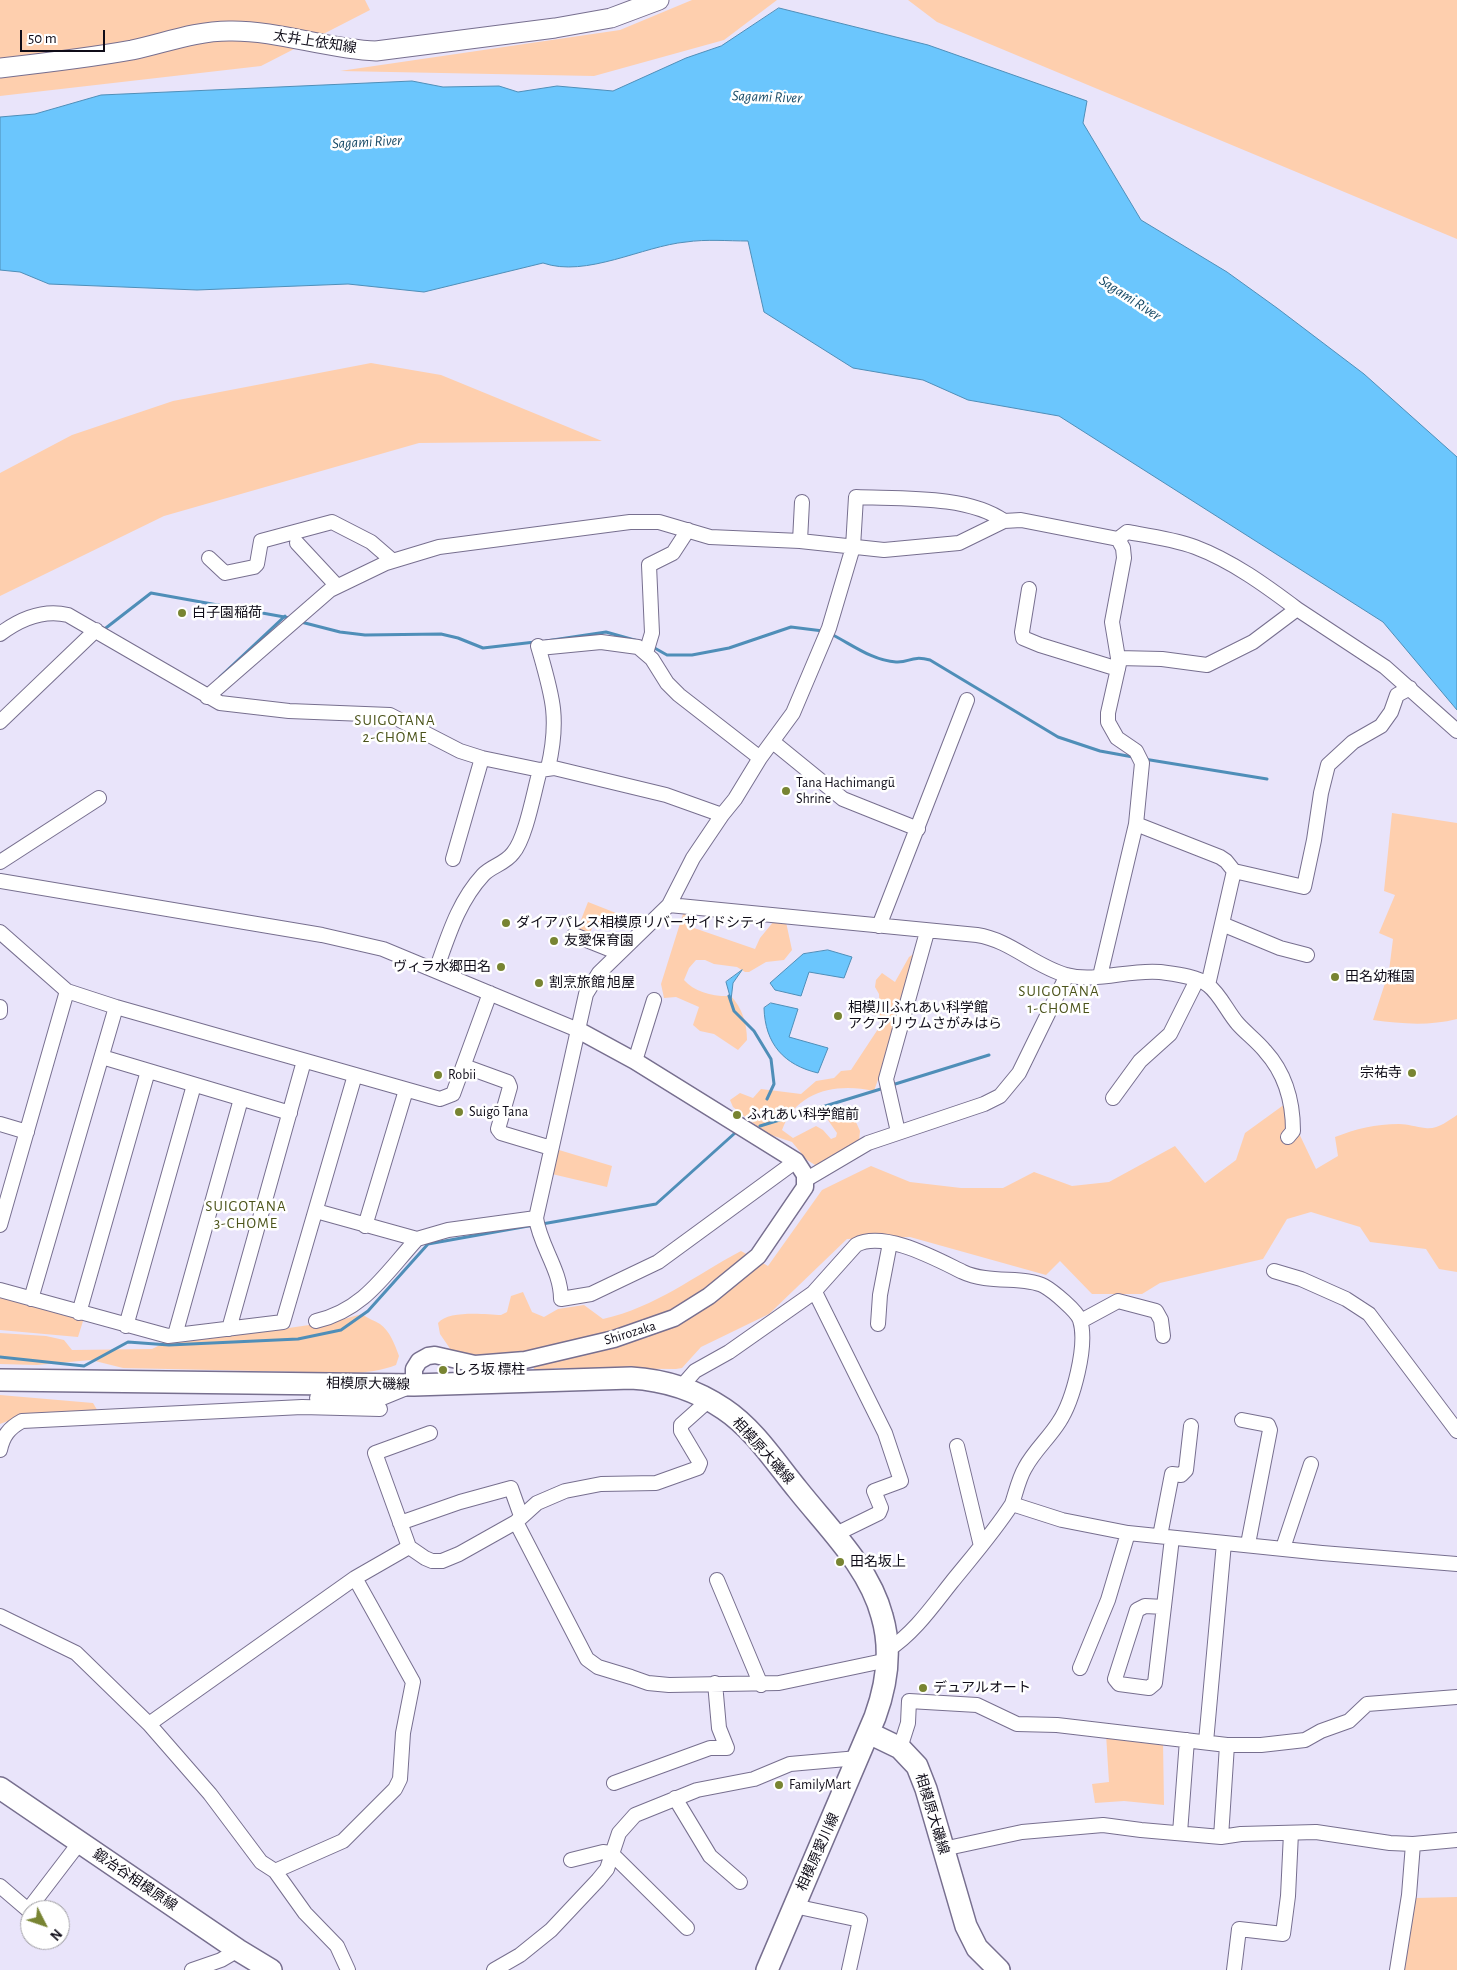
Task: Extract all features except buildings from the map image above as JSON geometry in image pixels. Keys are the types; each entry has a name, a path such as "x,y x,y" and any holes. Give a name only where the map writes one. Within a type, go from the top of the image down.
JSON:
{"main road":[{"name":"太井上依知線","path":"0,68 133,49 195,34 229,31 257,33 351,50 376,51 555,28 611,18 659,0"},
{"name":"相模原大磯線","path":"0,1380 414,1385 631,1378 681,1387 709,1400 732,1415 757,1439 866,1577 882,1616 888,1655 882,1699 869,1733 900,1748 912,1759 922,1776 966,1926 977,1948 999,1970"},
{"name":"相模原愛川線","path":"767,1970 869,1733"},
{"name":"鍛冶谷相模原線","path":"0,1788 238,1950 271,1970"}],"street":[{"path":"796,1161 658,1262 591,1294 560,1299 560,1291 552,1264 537,1225 551,1148 586,994 599,973 669,905 693,858 722,815 736,799 760,758 793,713 827,634 853,547 856,497 941,501 990,512 1004,521"},
{"path":"800,541 802,502"},
{"path":"207,696 291,621 337,586 393,561 439,547 630,522 659,522 710,536 800,541 884,550 959,543 1004,521 1021,520 1118,539 1127,532 1168,540 1195,548 1251,576 1297,609 1375,660 1410,688 1457,731"},
{"path":"209,558 225,573 254,567 257,564 261,541 332,522 371,542 393,561"},
{"path":"688,530 673,553 649,564 648,647 679,695 760,758"},
{"path":"1100,976 1136,824 1139,757 1117,738 1108,722 1108,713 1118,664 1112,622 1124,558 1123,548 1118,539"},
{"path":"297,543 337,586"},
{"path":"1029,589 1022,632 1023,638 1040,645 1118,664 1162,659 1208,664 1253,642 1297,609"},
{"path":"0,634 24,620 48,613 68,615 220,703 238,707 390,715 460,751 482,758 666,795 722,815"},
{"path":"0,722 101,634"},
{"path":"436,970 454,922 472,887 485,873 504,863 514,853 544,769 556,724 553,701 539,647 601,642 648,647"},
{"path":"1136,824 1220,858 1226,861 1234,871 1304,887 1328,765 1353,742 1380,726 1388,717 1397,695 1410,688"},
{"path":"880,926 967,700"},
{"path":"773,742 843,800 918,829"},
{"path":"453,859 482,758"},
{"path":"0,862 99,798"},
{"path":"1113,1098 1140,1061 1170,1034 1202,982 1222,924 1234,871"},
{"path":"3,885 322,935 383,949 578,1030 635,1061 796,1161 807,1179 868,1142 984,1104 1008,1089 1019,1073 1067,975"},
{"path":"669,905 927,932 977,935 998,940 1067,975 1083,977 1143,971 1162,972 1202,982 1238,1024 1266,1052 1279,1071 1293,1108 1294,1131 1288,1138"},
{"path":"1222,924 1280,948 1307,955"},
{"path":"0,932 67,991 116,1007 440,1099 453,1094 490,993"},
{"path":"898,1132 886,1085 927,932"},
{"path":"574,935 619,953"},
{"path":"0,1225 6,1183 27,1132 67,991"},
{"path":"635,1061 654,1000"},
{"path":"0,1006 0,1012"},
{"path":"31,1299 116,1007"},
{"path":"102,1057 290,1114"},
{"path":"229,1329 304,1061"},
{"path":"464,1066 508,1082 510,1087 498,1129 501,1133 551,1148"},
{"path":"79,1313 148,1071"},
{"path":"0,1290 168,1336 283,1322 355,1075"},
{"path":"126,1326 194,1085"},
{"path":"365,1226 406,1090"},
{"path":"175,1335 242,1099"},
{"path":"0,1124 27,1132"},
{"name":"Shirozaka","path":"414,1385 414,1369 419,1361 428,1356 435,1355 475,1364 525,1360 645,1330 679,1315 709,1296 758,1256 782,1224 805,1187 807,1179"},
{"path":"316,1211 417,1239 448,1230 537,1225"},
{"path":"316,1321 345,1312 359,1302 417,1239"},
{"path":"400,1523 460,1502 511,1488 519,1519 591,1663 648,1683 669,1685 715,1683 761,1685 790,1682 888,1655 910,1633 998,1526 1012,1504 1024,1468 1060,1422 1072,1396 1079,1365 1080,1321 1073,1310 1039,1284 973,1277 929,1256 890,1242 871,1240 856,1245 841,1259 813,1293 729,1352 695,1371 681,1387"},
{"path":"878,1324 880,1295 890,1242"},
{"path":"1274,1272 1301,1279 1347,1300 1369,1314 1457,1431"},
{"path":"813,1293 820,1300 836,1331 858,1381 885,1433 902,1481 874,1491 880,1508 879,1513 834,1536"},
{"path":"1080,1321 1118,1301 1156,1311 1161,1320 1163,1336"},
{"path":"302,1407 302,1399 382,1398 414,1385"},
{"path":"430,1433 375,1453 408,1547 432,1561 442,1561 459,1554 519,1519 537,1503 565,1492 601,1484 656,1483 698,1468 700,1463 680,1430 681,1426 709,1400"},
{"path":"0,1450 3,1438 13,1427 22,1422 302,1407 380,1409"},
{"path":"1242,1420 1268,1425 1270,1430 1248,1544"},
{"path":"1164,1607 1145,1606 1137,1610 1115,1679 1119,1684 1149,1688 1154,1686 1164,1607 1166,1537 1172,1474 1181,1475 1186,1470 1191,1426"},
{"path":"957,1446 981,1546"},
{"path":"1283,1548 1311,1464"},
{"path":"1012,1504 1062,1520 1128,1532 1420,1563 1457,1564"},
{"path":"1080,1668 1108,1600 1128,1532"},
{"path":"1206,1742 1224,1543"},
{"path":"149,1724 355,1578 408,1547"},
{"path":"275,1871 343,1842 396,1789 400,1779 403,1732 413,1682 355,1578"},
{"path":"717,1580 761,1685"},
{"path":"0,1616 76,1653 149,1724 199,1780 261,1862 275,1871 305,1913 337,1946 348,1970"},
{"path":"614,1783 710,1748 727,1748 719,1728 715,1683"},
{"path":"900,1748 908,1723 909,1701 977,1705 1017,1724 1057,1725 1227,1745 1296,1743 1349,1721 1367,1704 1457,1697"},
{"path":"1180,1832 1187,1740"},
{"path":"1221,1837 1227,1745"},
{"path":"494,1970 520,1955 551,1930 598,1880 607,1869 626,1823 635,1816 675,1798 710,1786 754,1779 790,1764 858,1758"},
{"path":"675,1798 710,1856 740,1882"},
{"path":"943,1849 1022,1832 1104,1825 1221,1837 1241,1834 1316,1832 1413,1844 1457,1840"},
{"path":"1234,1970 1239,1923 1283,1934 1288,1896 1291,1833"},
{"path":"0,1886 28,1910 80,1842"},
{"path":"1397,1970 1409,1896 1413,1844"},
{"path":"571,1860 603,1852 612,1853 687,1928"},
{"path":"794,1906 860,1920 850,1970"},
{"path":"192,1970 221,1960 238,1950"}],"shaded area":[{"path":"0,0 365,0 370,10 261,66 0,96"},
{"path":"692,0 777,0 724,40 594,76 340,71 620,30"},
{"path":"908,0 1457,0 1457,239 937,22"},
{"path":"371,363 441,375 602,441 419,443 164,516 0,596 0,473 72,435 173,401"},
{"path":"1392,813 1457,823 1457,1019 1415,1024 1373,1020 1389,971 1393,939 1379,933 1395,895 1384,891"},
{"path":"588,902 616,913 611,927 595,921 589,935 577,930"},
{"path":"683,914 692,915 694,928 755,949 760,938 774,921 786,922 792,950 784,960 766,962 749,972 745,972 737,967 714,964 705,960 696,960 689,968 684,980 699,991 718,996 731,996 735,1001 743,1016 747,1034 747,1040 738,1050 714,1034 700,1031 693,1025 699,1007 676,997 664,998 661,984"},
{"path":"915,953 887,1054 874,1091 846,1088 820,1092 798,1106 782,1130 793,1138 816,1126 823,1130 831,1139 836,1137 837,1133 828,1120 834,1110 842,1108 851,1111 860,1131 859,1141 820,1168 807,1160 792,1142 768,1134 733,1107 730,1100 740,1093 753,1098 761,1089 801,1094 816,1081 834,1078 841,1071 851,1070 880,1026 879,994 875,987 876,980 882,973 895,982 909,957"},
{"path":"1285,1104 1316,1169 1338,1156 1335,1137 1358,1129 1382,1125 1402,1124 1434,1128 1457,1115 1457,1272 1439,1269 1426,1249 1370,1242 1360,1227 1311,1212 1287,1219 1263,1259 1160,1283 1142,1294 1092,1294 1060,1261 1046,1275 910,1237 847,1239 769,1314 701,1347 682,1368 557,1368 535,1371 533,1366 649,1337 653,1332 561,1349 485,1358 453,1353 440,1334 438,1323 443,1319 458,1314 501,1315 507,1312 511,1296 523,1292 532,1312 544,1317 558,1309 584,1305 603,1319 622,1314 658,1299 741,1251 768,1266 822,1190 871,1166 910,1182 961,1188 1003,1188 1034,1172 1072,1186 1109,1182 1175,1146 1205,1183 1236,1160 1245,1133"},
{"path":"559,1150 612,1166 607,1187 552,1174"},
{"path":"0,1295 84,1318 78,1337 0,1330"},
{"path":"362,1314 380,1324 389,1334 399,1356 396,1365 374,1371 351,1373 123,1368 91,1360 37,1365 0,1364 0,1333 46,1336 64,1340 72,1350 152,1349 164,1343 185,1338 261,1332 337,1321"},
{"path":"0,1395 93,1403 99,1413 21,1416 0,1424"},
{"path":"1106,1734 1163,1741 1164,1805 1124,1801 1095,1803 1092,1784 1109,1782"},
{"path":"1457,1897 1457,1970 1402,1970 1415,1898"}],"water":[{"name":"Sagami River","path":"779,8 928,45 1087,101 1083,123 1141,220 1227,272 1277,308 1364,374 1457,457 1457,710 1383,622 1059,416 968,400 923,380 853,368 764,312 748,241 709,240 686,242 577,267 560,267 543,263 424,292 348,284 197,290 49,284 20,272 0,270 0,117 35,114 101,95 412,81 443,87 499,86 518,92 557,86 613,91 686,58 721,46"},
{"path":"828,950 852,957 844,978 809,972 801,996 775,990 770,983 803,954"},
{"path":"742,970 733,983 731,1000 726,982"},
{"path":"771,1003 798,1009 789,1037 828,1048 818,1073 795,1065 779,1051 768,1032 765,1021 764,1008"}],"waterway":[{"path":"102,631 151,593 290,618"},
{"path":"220,677 285,616"},
{"path":"301,622 340,632 365,635 441,634 458,638 483,648 535,642"},
{"path":"651,646 667,655 692,655 729,648 791,627 823,631"},
{"path":"546,641 606,632 638,641"},
{"path":"831,634 879,659 896,662 919,658 930,660 1058,737 1100,751 1133,757"},
{"path":"1144,759 1267,779"},
{"path":"729,996 734,1011 754,1031 771,1059 774,1084 767,1099"},
{"path":"892,1085 989,1055"},
{"path":"760,1126 884,1088"},
{"path":"542,1224 656,1204 735,1133"},
{"path":"0,1357 84,1366 128,1342 169,1345 298,1339 341,1330 368,1311 428,1244 534,1225"}],"place":[{"name":"白子園稲荷","path":"182,613"},
{"name":"Tana Hachimangū Shrine","path":"786,791"},
{"name":"ダイアパレス相模原リバーサイドシティ","path":"506,923"},
{"name":"友愛保育園","path":"554,941"},
{"name":"ヴィラ水郷田名","path":"501,967"},
{"name":"田名幼稚園","path":"1335,977"},
{"name":"割烹旅館 旭屋","path":"539,983"},
{"name":"相模川ふれあい科学館 アクアリウムさがみはら","path":"838,1016"},
{"name":"宗祐寺","path":"1412,1073"},
{"name":"Robii","path":"438,1075"},
{"name":"Suigō Tana","path":"459,1112"},
{"name":"ふれあい科学館前","path":"737,1115"},
{"name":"しろ坂 標柱","path":"443,1370"},
{"name":"田名坂上","path":"840,1562"},
{"name":"デュアルオート","path":"923,1688"},
{"name":"FamilyMart","path":"779,1785"}],"district":[{"name":"SUIGOTANA 2-CHOME","path":"395,728"},
{"name":"SUIGOTANA 1-CHOME","path":"1059,1000"},
{"name":"SUIGOTANA 3-CHOME","path":"246,1214"}]}
